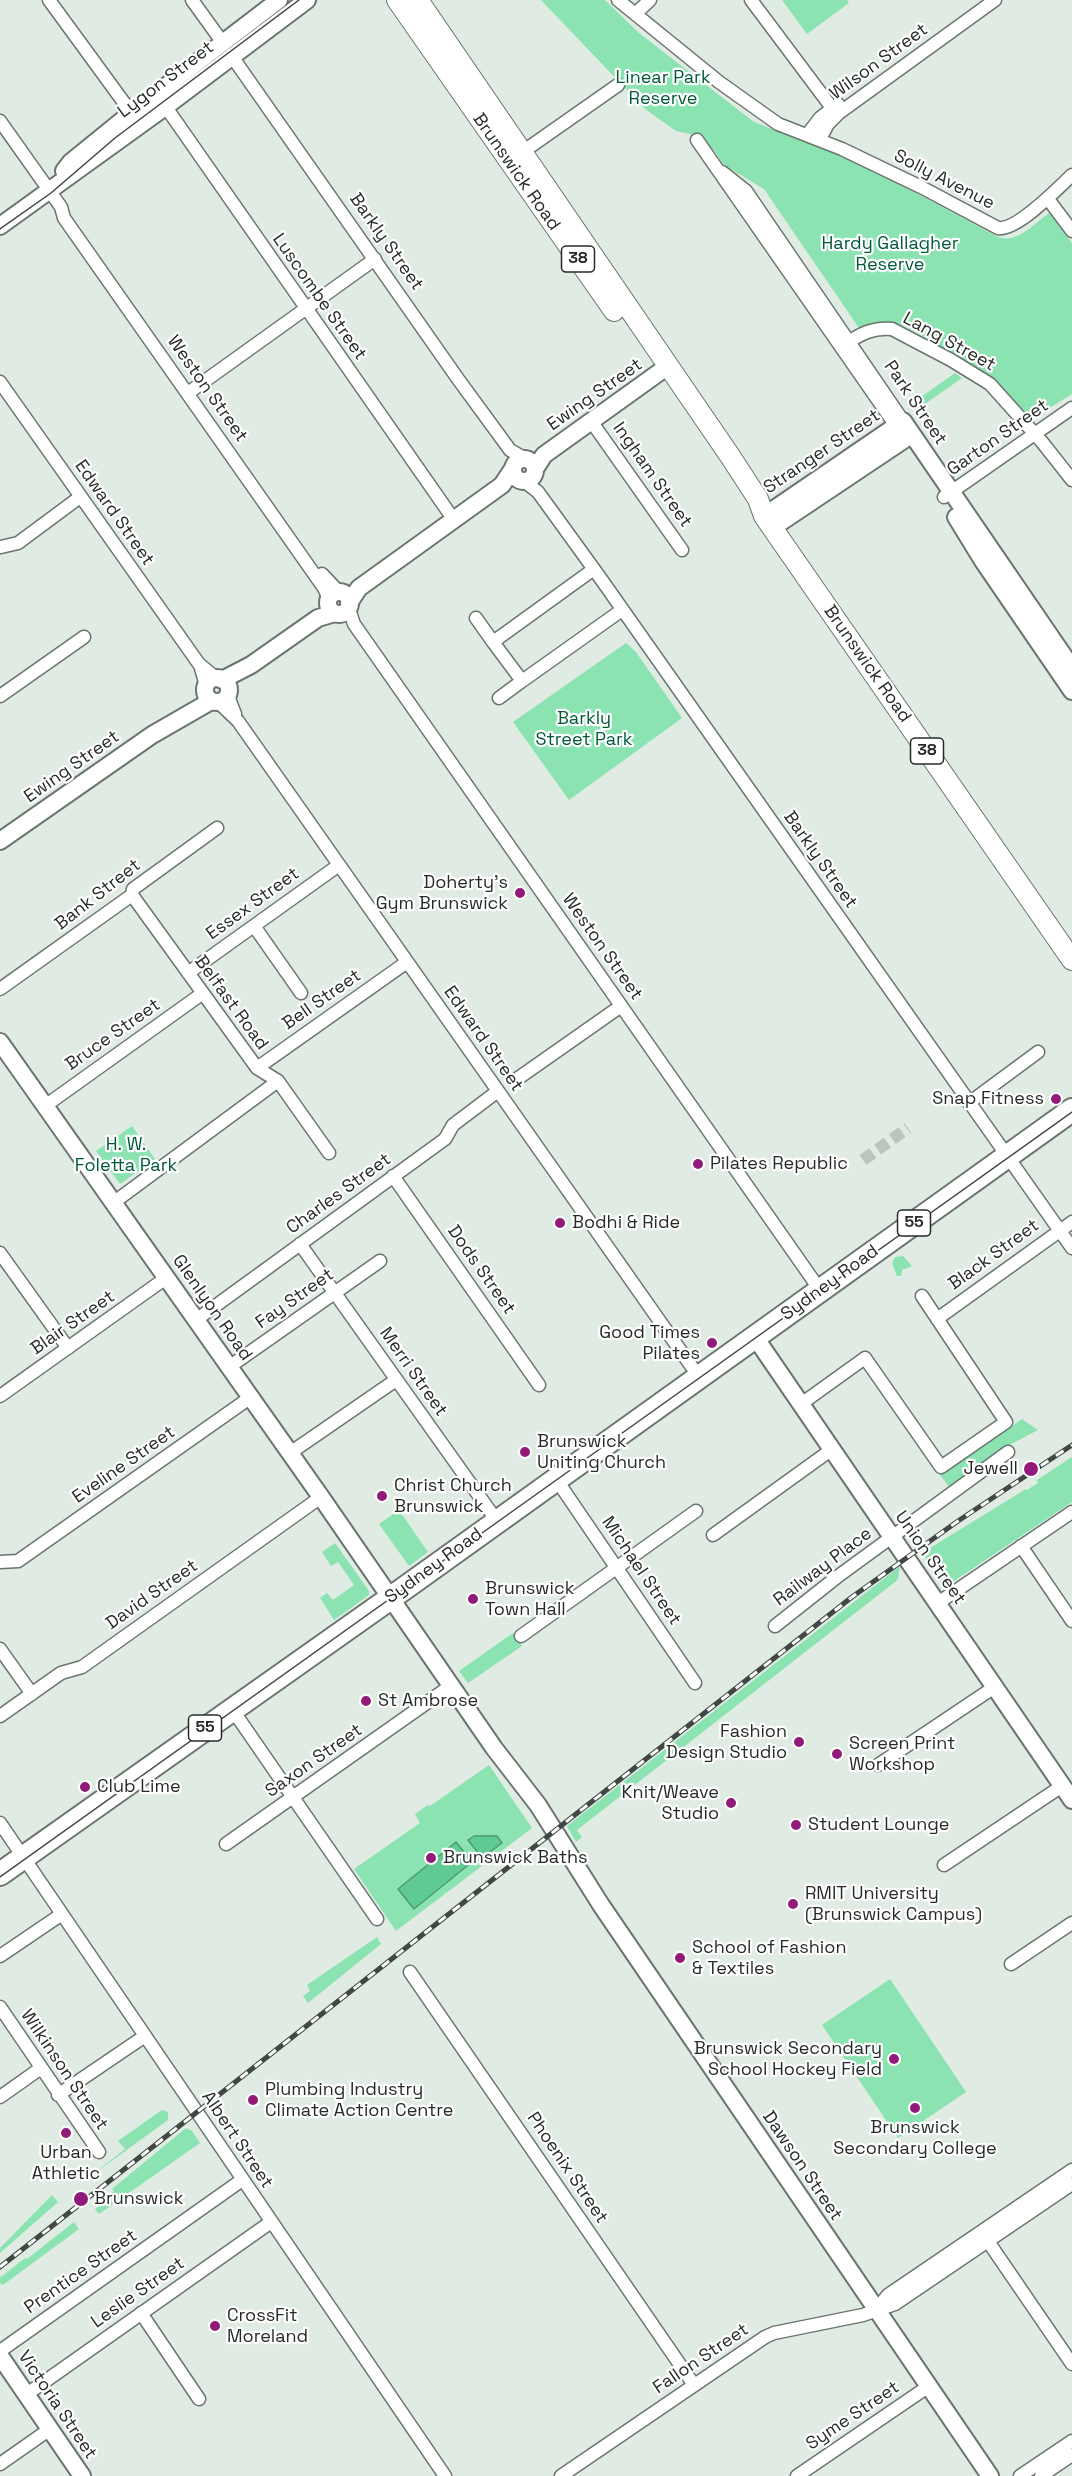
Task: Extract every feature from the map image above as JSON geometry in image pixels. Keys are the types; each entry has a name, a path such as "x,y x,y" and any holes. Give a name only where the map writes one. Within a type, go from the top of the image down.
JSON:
{"highway":[{"name":"Sydney Road","path":"0,1874 1072,1110"}],"main road":[{"name":"Brunswick Road","path":"397,0 427,28 663,370 749,504 768,522 1072,960"},
{"name":"Brunswick Road","path":"417,0 427,28"}],"street":[{"path":"49,0 119,96 135,110"},
{"name":"Barkly Street","path":"192,0 458,379 524,466 538,492 1072,1248"},
{"name":"Lygon Street","path":"0,226 49,191 227,49 279,0"},
{"name":"Lygon Street","path":"227,49 307,0"},
{"path":"635,14 650,0"},
{"path":"751,0 832,108"},
{"name":"Wilson Street","path":"807,135 820,118 832,108 983,0"},
{"name":"Wilson Street","path":"820,140 828,124 850,104 995,0"},
{"path":"624,2 635,14 777,124 820,140"},
{"path":"515,157 618,85"},
{"name":"Lygon Street","path":"49,191 71,162 135,110 161,101"},
{"name":"Luscombe Street","path":"161,101 453,520"},
{"name":"Weston Street","path":"0,121 61,207 64,218 127,300 263,495 329,584 339,603 820,1290"},
{"name":"Park Street","path":"697,140 716,168 746,191 901,429 1072,668"},
{"name":"Solly Avenue","path":"820,140 921,187 998,228 1008,227 1051,197"},
{"path":"1051,197 1072,176"},
{"path":"1051,197 1072,187"},
{"path":"1051,197 1072,220"},
{"path":"1051,197 1072,231"},
{"path":"191,391 375,259"},
{"name":"Lang Street","path":"845,344 860,334 876,329 892,329 990,384 1072,480"},
{"name":"Ewing Street","path":"0,841 251,666 502,485 524,466 663,370"},
{"name":"Edward Street","path":"0,382 699,1377"},
{"name":"Garton Street","path":"948,495 1072,408"},
{"name":"Ingham Street","path":"591,421 682,550"},
{"name":"Stranger Street","path":"768,522 901,429"},
{"name":"Park Street","path":"948,495 983,561 1072,691"},
{"path":"1,548 9,538 29,534 80,497"},
{"path":"493,642 594,569"},
{"path":"499,698 622,610"},
{"path":"476,618 522,681"},
{"path":"0,696 84,637"},
{"name":"Bank Street","path":"0,989 132,895 133,889 217,828"},
{"name":"Essex Street","path":"188,973 339,865"},
{"name":"Belfast Road","path":"132,895 256,1068 278,1082 329,1153"},
{"path":"254,926 302,993"},
{"name":"Bell Street","path":"256,1068 407,962"},
{"name":"Bruce Street","path":"45,1106 203,993"},
{"path":"518,1079 621,1006"},
{"name":"Glenlyon Road","path":"0,1042 391,1597"},
{"path":"969,1103 1038,1052"},
{"path":"113,1203 278,1082"},
{"name":"Charles Street","path":"196,1320 445,1138 453,1125 498,1092"},
{"name":"Dods Street","path":"393,1176 539,1385"},
{"name":"Black Street","path":"937,1319 1072,1221"},
{"name":"Merri Street","path":"300,1244 497,1521"},
{"path":"0,1253 68,1348"},
{"name":"Fay Street","path":"229,1367 380,1261"},
{"name":"Blair Street","path":"0,1396 166,1278"},
{"path":"801,1404 865,1358 940,1467 1006,1422 922,1296"},
{"name":"Union Street","path":"755,1337 996,1686 1045,1764 1072,1800"},
{"path":"290,1453 396,1380"},
{"name":"Eveline Street","path":"0,1562 18,1561 251,1397"},
{"path":"713,1534 831,1450"},
{"name":"Railway Place","path":"776,1626 1008,1452"},
{"name":"Michael Street","path":"556,1479 695,1683"},
{"name":"David Street","path":"0,1716 61,1673 82,1667 321,1497"},
{"path":"521,1636 696,1511"},
{"path":"938,1603 1072,1512"},
{"path":"1021,1546 1072,1621"},
{"name":"Dawson Street","path":"391,1597 494,1748 539,1821 582,1877 990,2476"},
{"path":"0,1649 32,1694"},
{"name":"Saxon Street","path":"226,1844 452,1685"},
{"path":"878,1765 996,1686"},
{"path":"232,1709 377,1918"},
{"path":"944,1865 1062,1786"},
{"name":"Albert Street","path":"0,1823 445,2476"},
{"path":"0,1956 62,1914"},
{"path":"1011,1964 1072,1923"},
{"name":"Phoenix Street","path":"410,1972 694,2385"},
{"name":"Wilkinson Street","path":"0,2007 99,2152"},
{"path":"58,2095 145,2036"},
{"path":"0,2097 41,2068"},
{"name":"Fallon Street","path":"984,2236 1072,2170"},
{"name":"Prentice Street","path":"0,2353 242,2180"},
{"name":"Fallon Street","path":"561,2476 770,2334 863,2315 876,2310 888,2295 1072,2184"},
{"name":"Leslie Street","path":"27,2394 271,2222"},
{"path":"984,2236 1072,2364"},
{"path":"141,2313 199,2399"},
{"name":"Victoria Street","path":"0,2353 82,2476"},
{"name":"Syme Street","path":"797,2476 929,2386"},
{"path":"0,2464 50,2429"},
{"path":"1020,2476 1072,2441"},
{"path":"1041,2476 1072,2455"}],"green space":[{"name":"Hardy Gallagher Reserve","path":"541,0 605,0 639,33 754,122 832,152 901,185 998,237 1012,238 1019,235 1049,213 1072,243 1072,394 1029,421 994,384 954,354 910,329 890,322 859,328 764,189 724,165 714,150 690,134 676,131 645,109"},
{"path":"782,0 847,0 849,3 807,34"},
{"path":"955,373 962,378 915,411 911,404"},
{"name":"Barkly Street Park","path":"626,643 636,652 682,718 569,800 513,722"},
{"name":"H. W. Foletta Park","path":"132,1126 155,1159 120,1184 96,1151"},
{"path":"903,1256 912,1266 902,1270 901,1276 897,1276 892,1263 895,1257"},
{"path":"1022,1419 1038,1430 1011,1444 952,1491 940,1475"},
{"path":"1072,1457 1072,1502 945,1587 922,1553 1038,1483 1037,1480"},
{"path":"399,1510 428,1552 409,1566 379,1524"},
{"path":"335,1543 369,1591 369,1595 334,1620 320,1598 327,1593 333,1600 354,1585 338,1562 331,1566 322,1552"},
{"path":"900,1566 898,1579 895,1582 577,1830 582,1837 576,1842 567,1826"},
{"path":"513,1633 522,1646 468,1683 459,1671"},
{"name":"Brunswick Baths","path":"489,1765 532,1828 396,1931 354,1869 420,1823 415,1814"},
{"path":"377,1937 381,1944 308,2003 303,1996 310,1991 307,1985"},
{"name":"Brunswick Secondary School Hockey Field","path":"890,1979 966,2092 898,2138 822,2025"},
{"path":"162,2110 168,2112 168,2120 88,2178 82,2171 86,2168 92,2175 125,2149 118,2141"},
{"path":"186,2128 192,2131 200,2143 99,2214 95,2209 100,2205 97,2201 107,2193 109,2195 114,2191 112,2189"},
{"path":"52,2195 58,2202 0,2253 0,2248"},
{"path":"74,2222 79,2229 3,2285 0,2283 0,2276 25,2258 27,2259"}],"shaded area":[{"path":"474,1836 497,1836 502,1843 482,1858 468,1840"},
{"path":"456,1842 472,1862 414,1909 398,1889"}],"tunnel":[{"path":"863,1160 908,1128"}],"tram line":[{"path":"0,229 51,193 115,138 299,0"},
{"path":"0,1877 1072,1112"}],"railway":[{"path":"0,2267 852,1597 958,1521 1072,1445"}],"place":[{"name":"Doherty's Gym Brunswick","path":"520,893"},
{"name":"Snap Fitness","path":"1056,1099"},
{"name":"Pilates Republic","path":"698,1164"},
{"name":"Bodhi & Ride","path":"560,1223"},
{"name":"Good Times Pilates","path":"712,1343"},
{"name":"Brunswick Uniting Church","path":"525,1452"},
{"name":"Jewell","path":"1031,1469"},
{"name":"Christ Church Brunswick","path":"382,1496"},
{"name":"Brunswick Town Hall","path":"473,1599"},
{"name":"St Ambrose","path":"366,1701"},
{"name":"Fashion Design Studio","path":"799,1742"},
{"name":"Screen Print Workshop","path":"837,1754"},
{"name":"Club Lime","path":"85,1787"},
{"name":"Knit/Weave Studio","path":"731,1803"},
{"name":"Student Lounge","path":"796,1825"},
{"name":"Brunswick Baths","path":"431,1858"},
{"name":"RMIT University (Brunswick Campus)","path":"793,1904"},
{"name":"School of Fashion & Textiles","path":"680,1958"},
{"name":"Brunswick Secondary School Hockey Field","path":"894,2059"},
{"name":"Plumbing Industry Climate Action Centre","path":"253,2100"},
{"name":"Brunswick Secondary College","path":"915,2108"},
{"name":"Urban Athletic","path":"66,2133"},
{"name":"Brunswick","path":"81,2199"},
{"name":"CrossFit Moreland","path":"215,2326"}],"park label":[{"name":"Linear Park Reserve","path":"663,88"}]}
